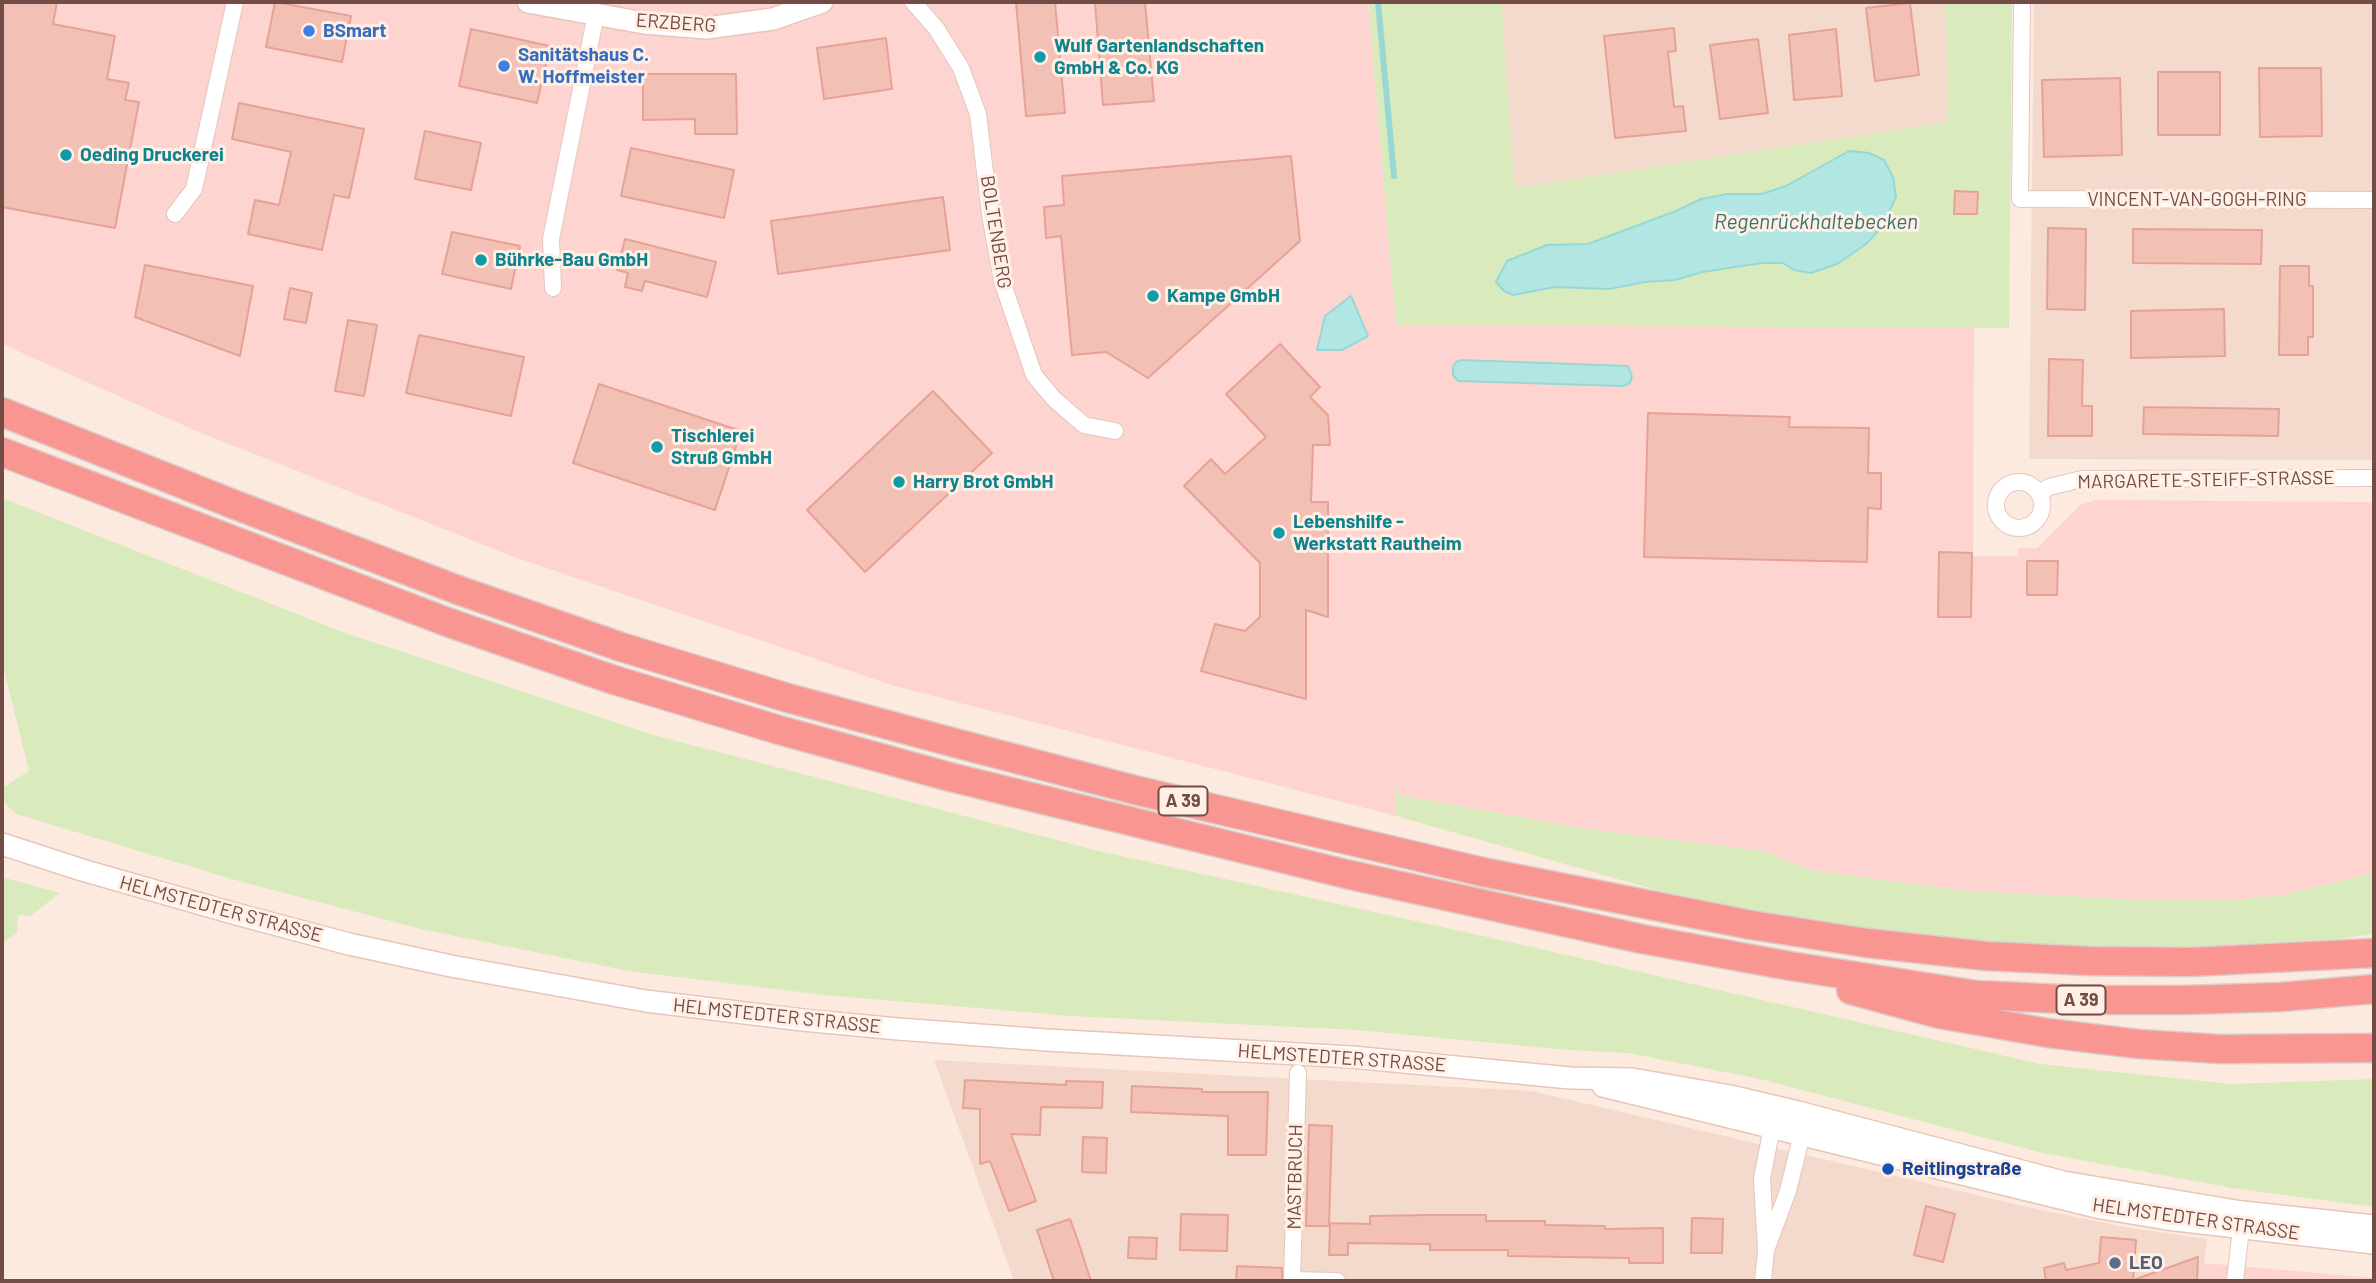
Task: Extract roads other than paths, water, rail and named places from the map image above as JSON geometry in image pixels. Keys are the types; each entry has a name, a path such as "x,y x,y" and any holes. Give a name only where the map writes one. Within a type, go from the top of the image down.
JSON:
{"highway":[{"name":"A 39","path":"2,412 432,580 621,647 788,698 959,744 1135,790 1483,873 1751,925 1867,943 1986,956 2190,962 2374,953"},
{"name":"A 39","path":"2,452 447,622 611,679 779,730 976,783 1346,874 1642,939 1790,966 1978,995 2084,1000 2281,997 2374,989"},
{"path":"1790,966 1861,994 1939,1014 2049,1033 2138,1044 2220,1049 2374,1048"}],"street":[{"path":"175,214 194,190 235,2"},
{"name":"ERZBERG","path":"528,2 644,23 706,28 773,19 822,2"},
{"name":"BOLTENBERG","path":"913,2 936,28 961,68 978,114 990,214 1002,281 1034,375 1054,399 1084,425 1115,431"},
{"name":"VINCENT-VAN-GOGH-RING","path":"2022,2 2020,199 2374,201"},
{"path":"553,288 551,239 596,14"},
{"name":"MARGARETE-STEIFF-STRASSE","path":"2040,493 2049,487 2081,479 2374,478"},
{"name":"HELMSTEDTER STRASSE","path":"2,844 82,870 349,944 451,966 646,1001 898,1029 1352,1057 1570,1078 1632,1079 1730,1096 1798,1112 2075,1184 2242,1212 2374,1226"},
{"name":"MASTBRUCH","path":"1292,1281 1298,1073"},
{"name":"HELMSTEDTER STRASSE","path":"1570,1078 2101,1208 2374,1243"},
{"path":"1763,1281 1766,1250 1762,1179 1772,1127 1798,1112 1802,1134 1788,1191 1766,1250"},
{"path":"2235,1281 2241,1228"},
{"path":"1292,1281 1336,1281"}],"water":[{"name":"Regenrückhaltebecken","path":"1849,151 1869,153 1884,160 1893,177 1896,197 1881,228 1866,244 1837,264 1811,273 1794,270 1783,263 1762,263 1702,272 1675,280 1609,289 1555,287 1513,295 1504,291 1496,282 1507,261 1547,245 1588,244 1701,199 1727,194 1762,194 1786,186"},
{"path":"1351,296 1368,336 1342,350 1317,350 1325,316"},
{"path":"1461,360 1628,366 1632,376 1630,383 1623,386 1458,381 1453,375 1453,367"}],"waterway":[{"path":"1378,2 1394,176"}],"place":[{"name":"BSmart","path":"309,31"},
{"name":"Wulf Gartenlandschaften GmbH & Co. KG","path":"1040,57"},
{"name":"Sanitätshaus C. W. Hoffmeister","path":"504,66"},
{"name":"Oeding Druckerei","path":"66,155"},
{"name":"Bührke-Bau GmbH","path":"481,260"},
{"name":"Kampe GmbH","path":"1153,296"},
{"name":"Tischlerei Struß GmbH","path":"657,447"},
{"name":"Harry Brot GmbH","path":"899,482"},
{"name":"Lebenshilfe - Werkstatt Rautheim","path":"1279,533"},
{"name":"Reitlingstraße","path":"1888,1169"},
{"name":"LEO","path":"2115,1263"}]}
